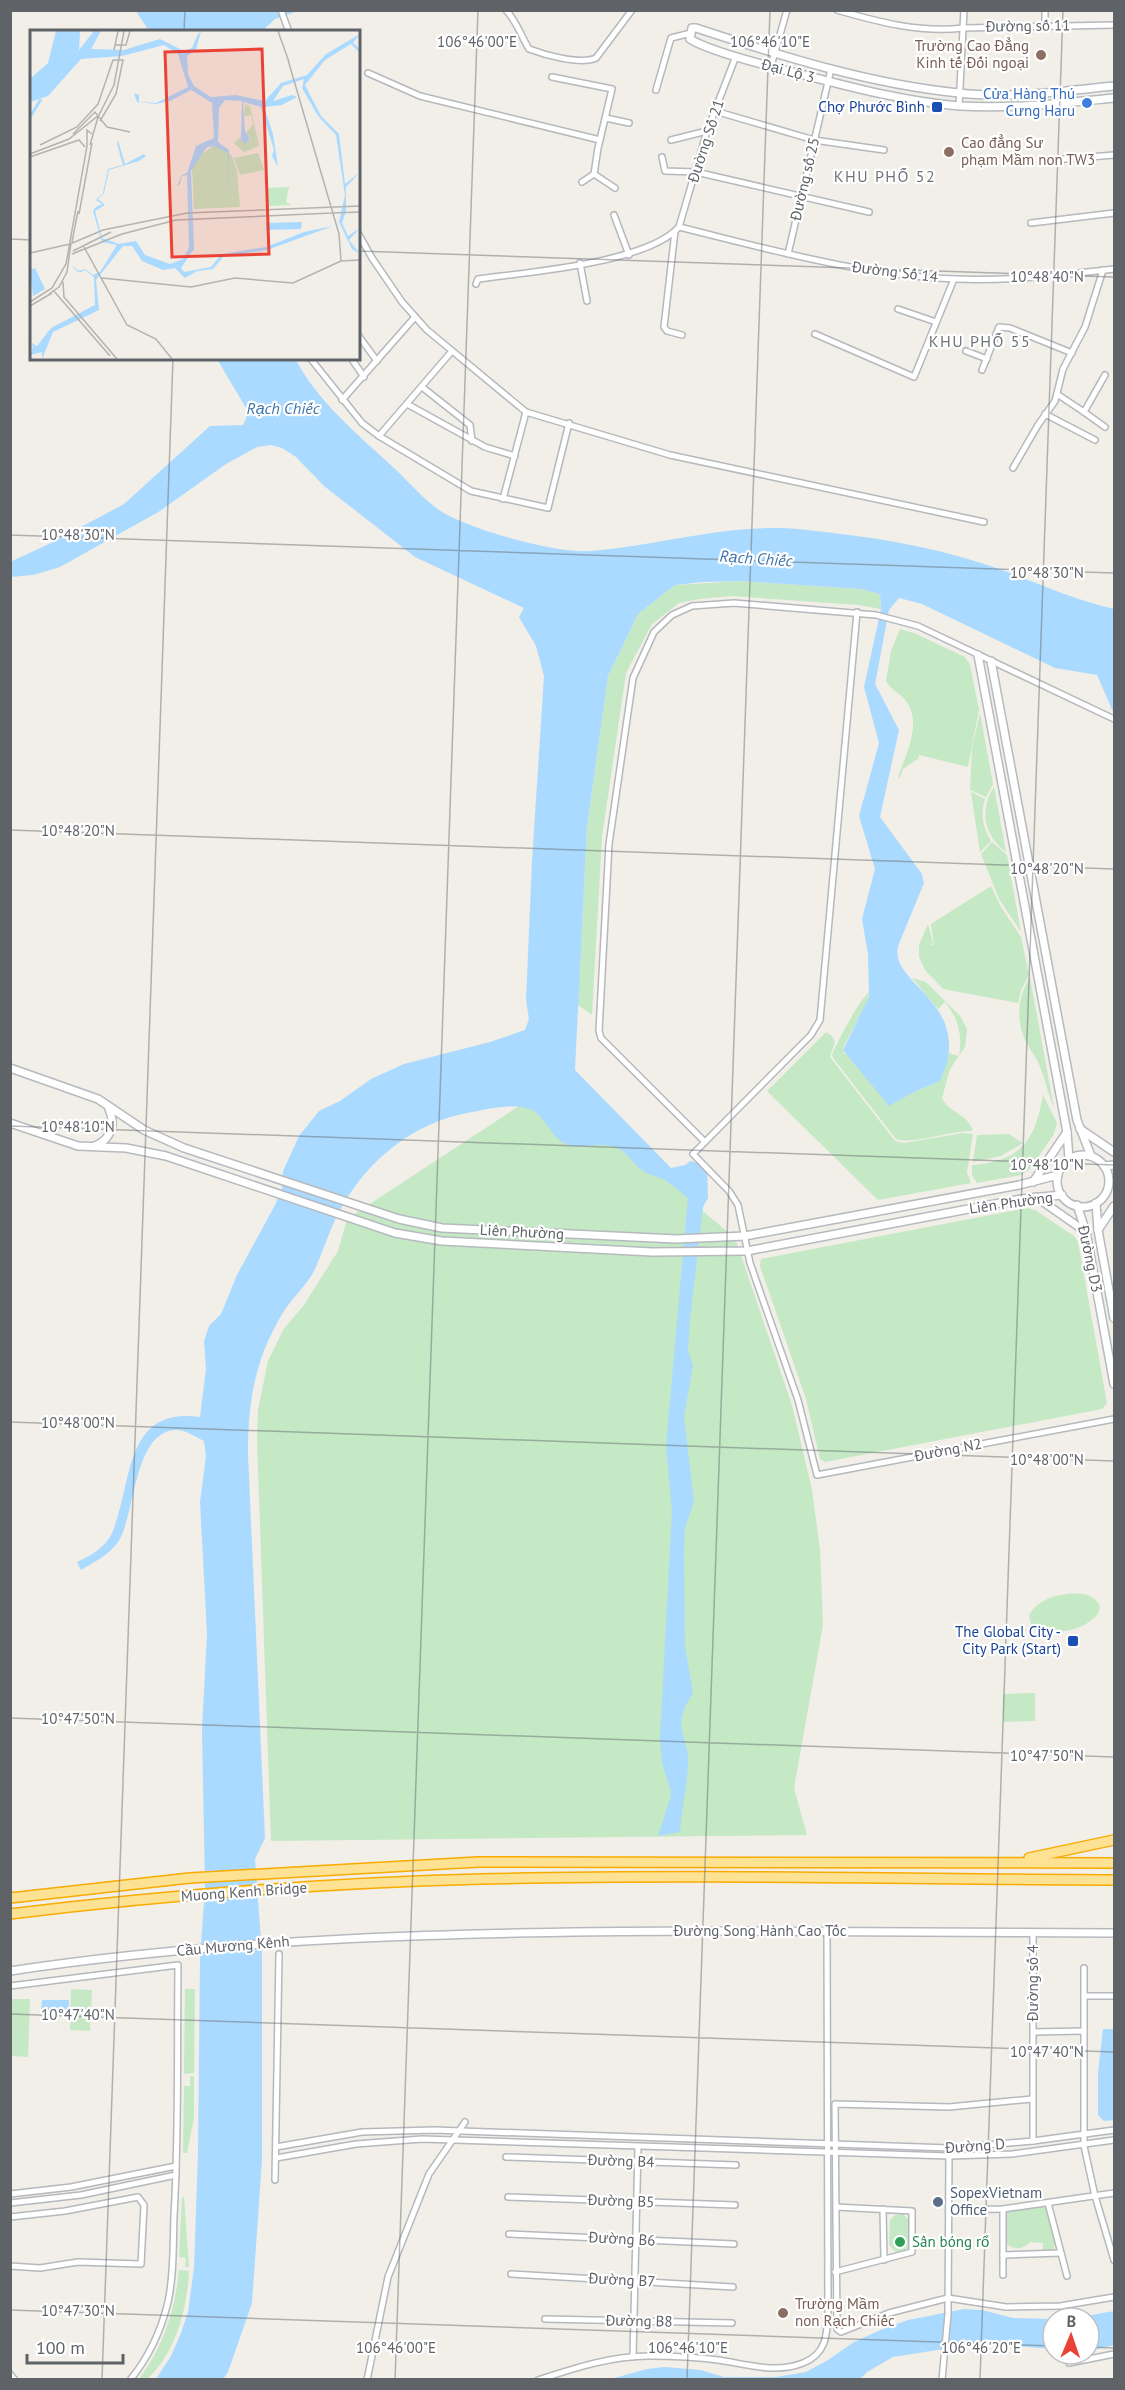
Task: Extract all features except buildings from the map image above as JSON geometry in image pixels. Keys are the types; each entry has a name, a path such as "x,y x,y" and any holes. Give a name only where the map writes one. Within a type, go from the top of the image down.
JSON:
{"highway":[{"path":"976,1862 1043,1856 1114,1840"},
{"name":"Muong Kenh Bridge","path":"10,1898 190,1878 478,1862 976,1862"},
{"path":"976,1862 1114,1863"},
{"name":"Muong Kenh Bridge","path":"10,1914 192,1895 324,1886 478,1880 587,1878 1114,1880"}],"street":[{"path":"281,10 289,30"},
{"path":"506,10 516,21 520,34 529,49 549,57 588,61 596,58 632,10"},
{"path":"771,66 787,10"},
{"name":"Đường số 11","path":"837,10 890,24 940,31 963,28 1114,25"},
{"path":"959,106 964,10"},
{"path":"1045,10 1045,26"},
{"name":"Đại Lộ 3","path":"1114,86 1024,94 960,94 831,69 696,28 692,28 691,33 691,41 828,82 959,106 1025,106 1114,98"},
{"path":"656,90 671,39 691,33"},
{"name":"Đường Số 21","path":"682,335 667,331 663,327 677,229 707,131 736,56"},
{"name":"Đường số 25","path":"788,254 831,69"},
{"path":"368,73 420,96 600,140"},
{"path":"552,77 612,89 594,174 582,182"},
{"path":"715,111 814,140 884,150"},
{"path":"606,118 629,123"},
{"path":"671,140 707,131"},
{"path":"1041,161 1114,155"},
{"path":"662,157 665,171 696,172 869,212"},
{"path":"594,174 615,188"},
{"path":"1032,223 1114,213"},
{"path":"614,215 628,255"},
{"path":"476,284 478,279 628,255 664,241 677,229"},
{"name":"Đường Số 14","path":"677,229 868,270 954,279 1018,278 1114,269"},
{"path":"360,237 402,302 427,330 526,412 670,455 984,522"},
{"path":"580,263 587,301"},
{"path":"1013,468 1055,400 1063,369 1085,327 1103,270"},
{"path":"815,334 914,377 954,279"},
{"path":"898,309 936,322"},
{"path":"342,400 415,317"},
{"path":"982,370 999,327 1010,328 1072,353"},
{"path":"360,338 377,361"},
{"path":"379,436 452,351"},
{"path":"966,351 987,359"},
{"path":"312,360 362,423 379,436 471,491 503,499 548,508 569,423"},
{"path":"352,360 364,377"},
{"path":"1084,412 1105,375"},
{"path":"422,387 470,425 472,441"},
{"path":"1057,394 1105,427"},
{"path":"407,404 472,441 515,456"},
{"path":"503,499 526,412"},
{"path":"1045,414 1095,440"},
{"path":"705,1142 601,1038 599,1033 609,844 634,672 659,626 672,615 692,606 734,603 876,615 918,626 1114,718"},
{"path":"747,1251 741,1214 733,1196 693,1154 810,1035 820,1020 857,612"},
{"path":"978,655 1067,1132 1069,1159 1078,1155 1090,1156 1104,1166 1111,1186 1096,1203 1087,1206 1077,1205"},
{"path":"991,662 1071,1086 1080,1129 1090,1156"},
{"path":"1002,785 1014,784"},
{"path":"1030,939 1042,937"},
{"name":"Liên Phường","path":"10,1068 98,1099 130,1122 157,1137 399,1219 442,1228 649,1239 745,1236 1034,1182 1058,1175"},
{"path":"1059,1089 1071,1086"},
{"path":"92,1147 104,1141 111,1130 112,1117 106,1105"},
{"name":"Liên Phường","path":"10,1123 78,1146 126,1148 152,1153 395,1233 442,1241 652,1252 747,1251 951,1212 1036,1197 1062,1195"},
{"path":"1080,1129 1114,1152"},
{"path":"1034,1182 1067,1132"},
{"name":"Liên Phường","path":"1069,1159 1062,1166 1058,1175 1058,1186 1062,1195 1077,1205"},
{"path":"1104,1166 1114,1165"},
{"path":"1036,1197 1086,1232"},
{"name":"Đường D3","path":"1096,1203 1098,1230 1114,1318"},
{"name":"Đường D3","path":"1077,1205 1086,1232 1111,1345 1114,1384"},
{"path":"1098,1230 1114,1206"},
{"path":"807,1224 810,1239"},
{"name":"Đường N2","path":"747,1251 798,1400 817,1475 1114,1419"},
{"name":"Đường Song Hành Cao Tốc","path":"405,1935 530,1931 1114,1933"},
{"path":"827,1931 831,2144 836,2207 836,2326 842,2332 889,2313 948,2298 1006,2307 1059,2306 1114,2297"},
{"name":"Đường số 4","path":"1033,2142 1034,1933"},
{"name":"Cầu Mương Kênh","path":"10,1971 172,1951 405,1935"},
{"path":"275,2180 279,1954"},
{"path":"10,1986 178,1965 177,2175 168,2302 153,2345 130,2379"},
{"path":"1084,1968 1084,2146 1095,2196 1114,2260"},
{"path":"1084,1996 1114,1996"},
{"path":"1033,2032 1084,2031"},
{"path":"831,2144 835,2104 949,2106 1032,2098"},
{"path":"367,2379 388,2277 429,2174 465,2122"},
{"name":"Đường D","path":"276,2147 362,2132 460,2130 949,2148 1033,2142 1114,2130"},
{"name":"Đường D","path":"276,2158 356,2144 453,2140 949,2156 1012,2154 1084,2146 1114,2140"},
{"path":"633,2357 638,2147"},
{"path":"942,2377 948,2314 949,2148"},
{"path":"538,2379 593,2363 633,2357 714,2360 779,2368 806,2362 815,2356 823,2348 827,2335 832,2154"},
{"name":"Đường B4","path":"506,2157 736,2165"},
{"path":"10,2194 71,2187 176,2166"},
{"path":"10,2204 81,2195 177,2175"},
{"path":"949,2210 1003,2209 1114,2193"},
{"path":"10,2217 65,2211 138,2197 144,2205 141,2264 78,2262 40,2268 10,2266"},
{"name":"Đường B5","path":"508,2197 735,2205"},
{"path":"1048,2203 1067,2276"},
{"path":"835,2272 912,2252 912,2211 836,2207"},
{"path":"883,2209 884,2259"},
{"path":"1003,2209 1003,2275"},
{"name":"Đường B6","path":"509,2234 734,2244"},
{"path":"1003,2255 1061,2253"},
{"name":"Đường B7","path":"511,2274 733,2286"},
{"name":"Đường B8","path":"546,2319 732,2323"},
{"path":"10,2374 15,2379"}],"green space":[{"path":"740,581 860,589 880,594 881,609 859,605 732,596 679,603 652,624 626,673 602,837 592,1015 578,1005 587,827 608,676 638,614 675,585"},
{"path":"900,629 914,633 965,657 970,665 979,709 968,767 919,755 919,758 903,769 898,778 913,730 911,710 906,701 886,681 891,651"},
{"path":"980,713 993,784 986,797 970,790 972,748"},
{"path":"994,787 1006,852 993,838 986,822 986,805"},
{"path":"971,792 985,799 983,820 991,841 980,852"},
{"path":"992,842 1007,855 1021,932 999,899 981,854"},
{"path":"991,886 1001,907 1021,937 1029,975 1021,990 1018,1003 943,989 925,970 919,957 919,945 928,924 933,943 931,945 934,945 931,924"},
{"path":"912,978 926,982 960,1016 967,1029 965,1047 959,1056 960,1034 949,1008 945,1002 938,1009"},
{"path":"1030,978 1054,1108 1039,1064 1026,1042 1019,1018 1022,993"},
{"path":"869,992 868,1000 843,1048 844,1053 912,1093 940,1081 949,1053 959,1056 950,1069 942,1098 949,1107 967,1121 973,1131 904,1140 896,1139 832,1054 854,1013"},
{"path":"826,1032 835,1042 830,1057 895,1141 904,1143 963,1133 973,1134 967,1172 971,1183 878,1200 767,1091"},
{"path":"554,1083 563,1083 735,1238 792,1405 812,1490 820,1549 823,1625 794,1788 807,1835 271,1841 257,1439 258,1410 268,1361 283,1330 304,1305 338,1251 347,1219"},
{"path":"1043,1095 1057,1123 1054,1134 1030,1169 1021,1175 977,1183 972,1175 972,1165 1003,1159 1023,1145 1036,1124"},
{"path":"1009,1134 1023,1143 1001,1156 973,1162 977,1135"},
{"path":"1027,1208 1035,1210 1074,1236 1078,1242 1107,1403 1102,1409 825,1462 820,1459 806,1399 760,1266 761,1259"},
{"path":"1081,1594 1094,1598 1100,1606 1098,1614 1084,1625 1066,1631 1048,1631 1031,1624 1029,1615 1036,1606 1050,1598"},
{"path":"1035,1693 1035,1721 1003,1722 1003,1694"},
{"path":"71,1989 92,1990 90,2031 70,2030"},
{"path":"185,1989 195,1989 194,2073 184,2074"},
{"path":"11,1999 30,1999 28,2057 11,2056"},
{"path":"190,2076 194,2076 194,2118 187,2153 183,2153 184,2086 190,2086"},
{"path":"182,2197 184,2197 189,2267 185,2267 186,2258 179,2257"},
{"path":"1041,2206 1046,2208 1055,2244 1053,2250 1043,2250 1043,2243 1030,2242 1018,2248 1006,2244 1007,2212"},
{"path":"903,2214 911,2222 910,2247 906,2252 897,2253 889,2245 890,2220 895,2215"},
{"path":"179,2270 189,2271 186,2300 178,2330 166,2356 157,2368 147,2379 139,2379 155,2354 167,2328"}],"water":[{"path":"136,11 298,11 275,19 263,30 148,30"},
{"name":"Rạch Chiếc","path":"218,360 296,360 327,404 430,503 442,512 473,526 536,545 591,551 726,531 780,528 829,532 939,551 998,569 1080,600 1114,609 1114,714 1097,675 1055,668 922,604 899,598 889,610 875,684 899,730 880,817 922,874 924,883 898,946 898,960 940,1014 948,1032 948,1054 940,1081 889,1106 843,1050 869,997 868,954 862,919 875,869 859,816 879,743 864,687 881,609 880,594 860,589 740,581 703,582 675,585 638,614 608,676 587,827 575,1070 671,1168 685,1165 690,1161 707,1165 708,1198 703,1207 690,1319 688,1351 693,1365 684,1417 694,1502 685,1528 684,1551 685,1646 693,1694 686,1705 681,1723 688,1766 680,1832 658,1836 671,1791 662,1763 660,1738 672,1511 666,1445 688,1198 663,1179 644,1172 626,1154 615,1147 575,1146 562,1142 539,1115 526,1108 499,1107 450,1117 411,1135 394,1147 377,1161 350,1193 335,1219 314,1271 274,1328 255,1380 248,1454 265,1838 255,1859 262,1955 262,2160 252,2303 228,2372 223,2379 156,2379 171,2356 181,2333 188,2312 194,2268 200,1959 205,1888 202,1729 207,1634 200,1502 206,1456 204,1441 178,1430 163,1433 152,1443 144,1458 124,1530 118,1542 106,1554 81,1570 77,1562 102,1547 112,1533 135,1452 144,1436 157,1424 175,1417 200,1417 206,1369 204,1341 209,1326 221,1314 237,1275 275,1205 282,1188 283,1171 299,1136 319,1111 340,1101 371,1079 404,1064 490,1042 525,1030 529,1019 526,1000 532,861 544,676 536,646 519,617 524,608 415,557 324,486 296,457 282,448 271,445 257,447 226,464 160,511 60,567 33,575 11,577 10,562 124,504 210,426 243,425 246,419 246,408"},
{"path":"42,2000 69,2000 69,2014 41,2013"},
{"path":"1103,2029 1114,2029 1114,2120 1104,2121 1098,2115 1098,2073"},
{"path":"964,2309 982,2310 1013,2318 1041,2319 1041,2348 979,2343 893,2357 867,2372 860,2379 591,2380 611,2379 647,2369 665,2367 700,2370 724,2377 776,2377 806,2372 854,2342 908,2320"},
{"path":"1114,2311 1114,2345 1101,2348 1101,2313"}],"place":[{"name":"Trường Cao Đẳng Kinh tế Đối ngoại","path":"1041,55"},
{"name":"Cửa Hàng Thú Cưng Haru","path":"1087,103"},
{"name":"Chợ Phước Bình","path":"937,107"},
{"name":"Cao đẳng Sư phạm Mầm non TW3","path":"949,152"},
{"name":"The Global City - City Park (Start)","path":"1073,1641"},
{"name":"SopexVietnam Office","path":"938,2202"},
{"name":"Sân bóng rổ","path":"900,2242"},
{"name":"Trường Mầm non Rạch Chiếc","path":"783,2313"}],"district":[{"name":"KHU PHỐ 52","path":"885,176"},
{"name":"KHU PHỐ 55","path":"980,341"}]}
